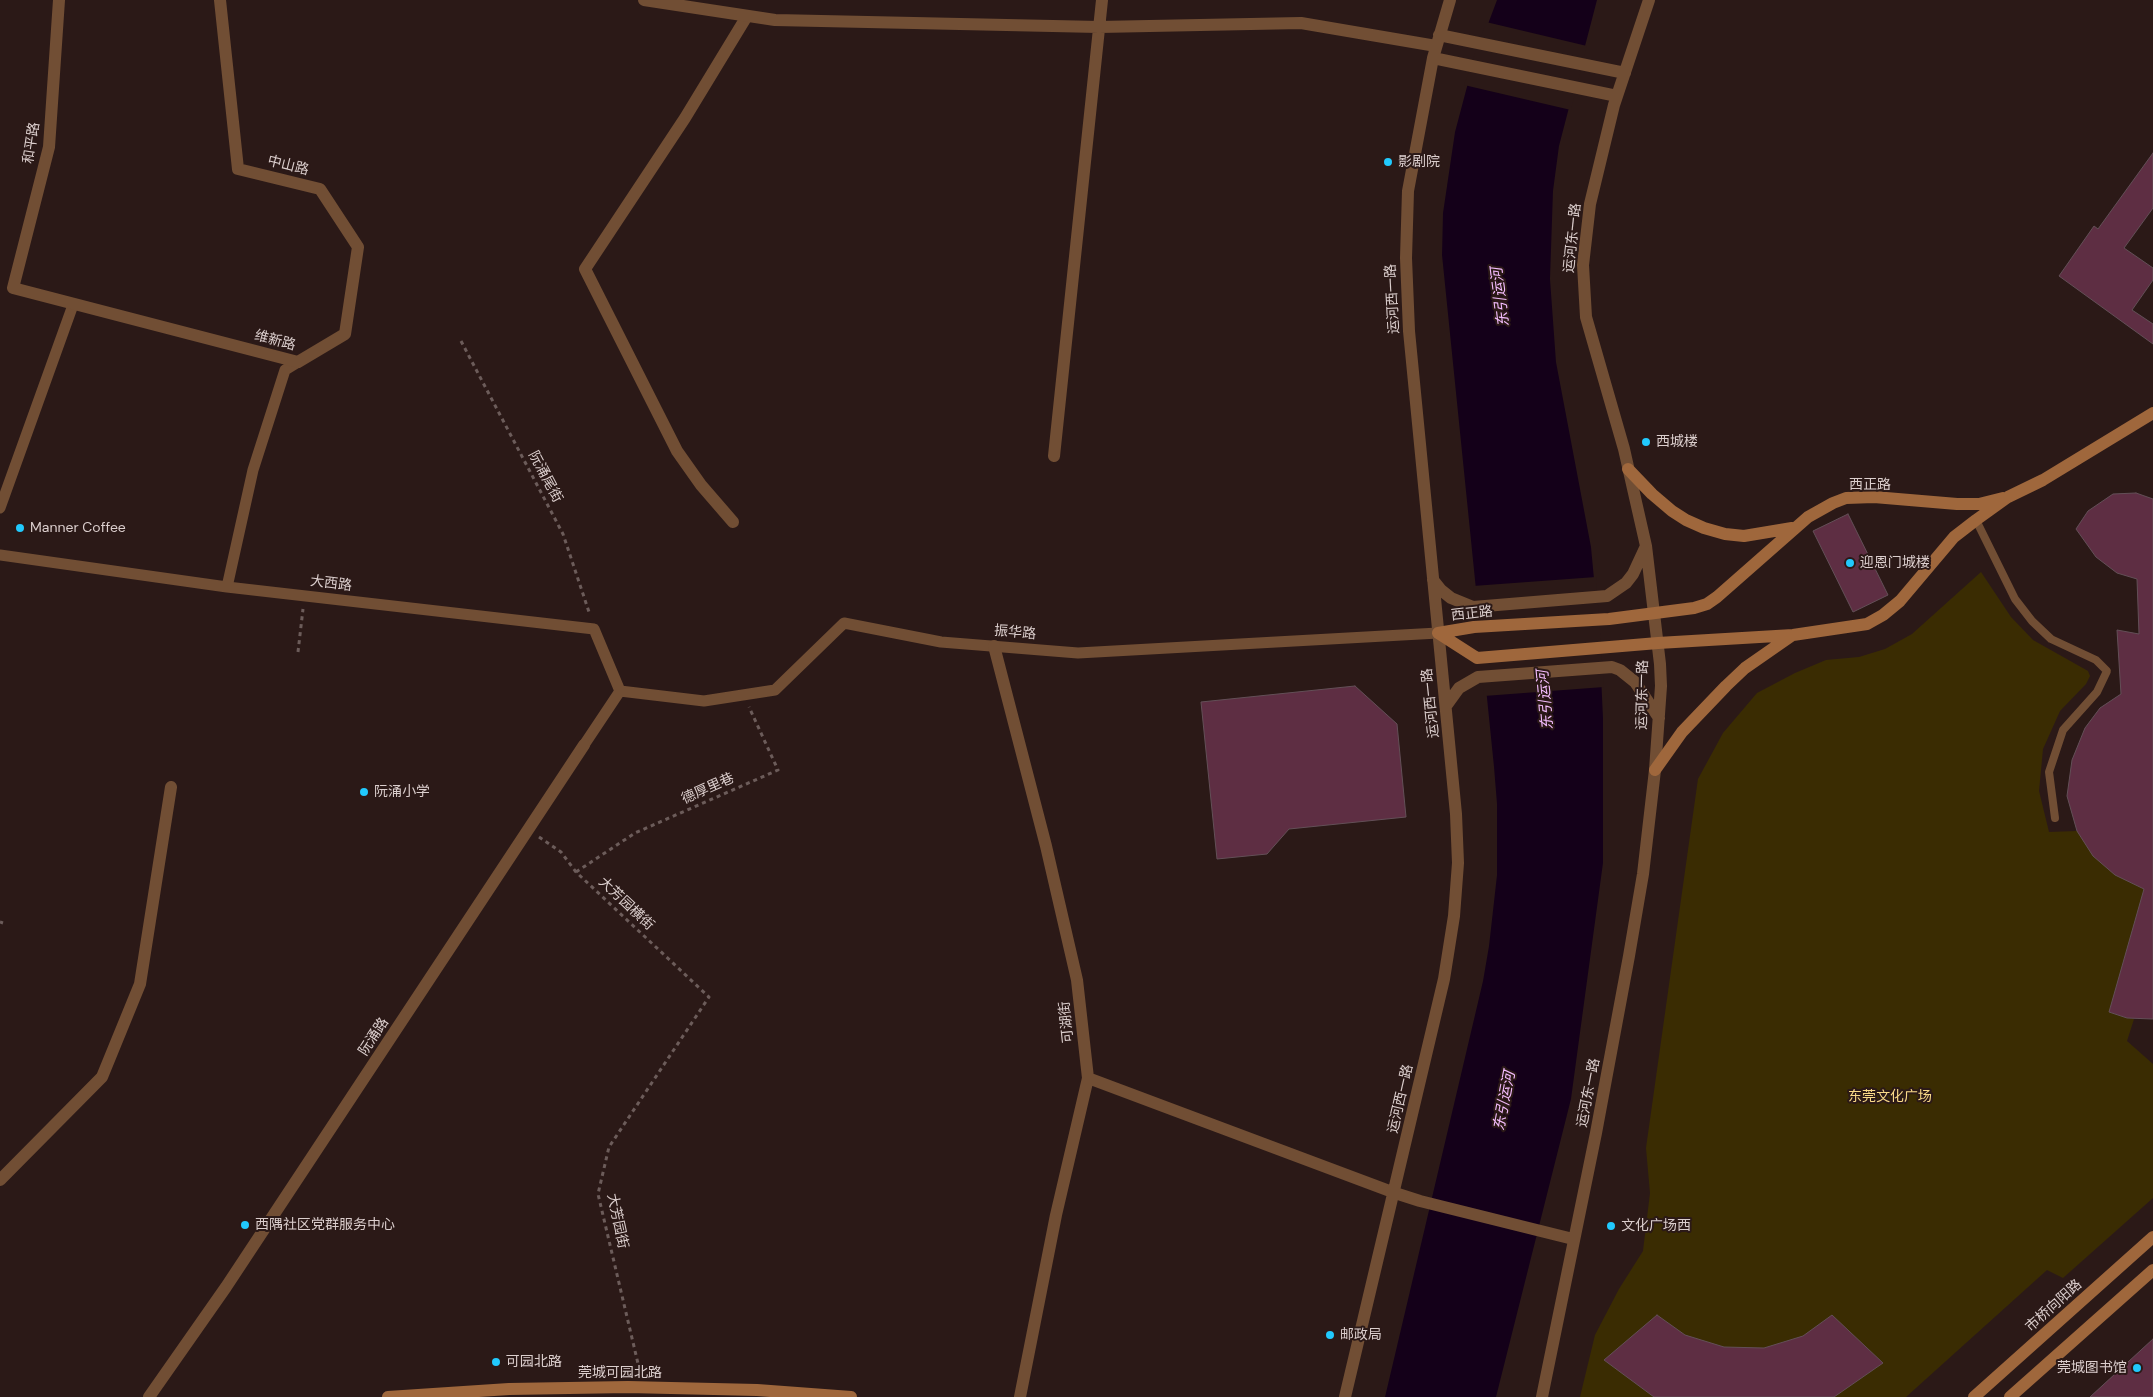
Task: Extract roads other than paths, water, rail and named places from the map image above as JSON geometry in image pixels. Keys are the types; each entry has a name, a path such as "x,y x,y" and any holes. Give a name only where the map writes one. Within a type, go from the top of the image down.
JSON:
{"main road":[{"name":"西正路","path":"1438,633 1477,658 1793,634 1867,624 1883,615 1900,601 1954,538 1976,520 2008,498 2043,480 2152,414"},
{"path":"1628,469 1652,494 1672,511 1704,528 1725,534 1744,536 1794,528"},
{"name":"西正路","path":"1438,633 1474,627 1608,619 1694,608 1707,604 1718,597 1794,528 1821,509 1846,498 1874,497 1978,504 2008,498"},
{"path":"1655,770 1682,732 1726,686 1768,651 1793,634"},
{"name":"市桥向阳路","path":"1974,1397 2153,1238"},
{"path":"2010,1397 2153,1270"},
{"name":"莞城可园北路","path":"388,1397 508,1389 644,1387 757,1390 852,1397"}],"street":[{"name":"和平路","path":"13,288 49,147 59,0"},
{"name":"中山路","path":"220,0 238,169 320,189 358,247 346,334 298,362"},
{"path":"644,0 775,20 1099,27 1301,23 1436,46 1454,38 1625,74"},
{"path":"1054,456 1102,0"},
{"name":"运河西一路","path":"1345,1397 1395,1193 1444,979 1454,916 1458,863 1456,814 1409,331 1406,258 1408,192 1436,46 1450,0"},
{"name":"运河东一路","path":"1542,1397 1596,1133 1632,938 1643,874 1659,718 1661,686 1658,643 1646,546 1628,469 1586,317 1583,265 1590,204 1617,96 1649,0"},
{"path":"733,522 701,485 677,450 585,269 685,118 747,16"},
{"path":"1436,46 1448,61 1617,96"},
{"name":"维新路","path":"13,288 298,362"},
{"path":"0,508 73,305"},
{"name":"维新路","path":"227,587 252,470 285,370 298,362"},
{"path":"1433,580 1451,598 1473,607 1607,596 1618,590 1630,578 1646,546"},
{"name":"大西路","path":"0,555 227,587 594,629 620,691"},
{"name":"振华路","path":"620,691 704,701 775,690 844,623 941,642 1078,653 1438,633"},
{"name":"可湖街","path":"994,646 1046,846 1077,980 1088,1078 1056,1215 1020,1397"},
{"path":"1446,706 1459,688 1478,677 1612,667 1620,670 1635,682 1659,718"},
{"name":"阮涌路","path":"149,1397 226,1288 620,691"},
{"path":"0,1180 102,1077 140,984 171,787"},
{"path":"1088,1078 1395,1193 1573,1239"}],"lane":[{"path":"1976,520 2014,599 2032,621 2051,639 2096,660 2107,671 2097,692 2064,730 2049,772 2054,818"}],"water":[{"name":"东引运河","path":"1497,0 1597,0 1559,146 1553,191 1550,279 1556,362 1591,547 1599,632 1603,718 1603,863 1571,1099 1496,1397 1385,1397 1483,981 1497,875 1497,804 1494,767 1442,255 1443,213 1455,132 1473,64"}],"place":[{"name":"影剧院","path":"1388,162"},
{"name":"西城楼","path":"1646,442"},
{"name":"Manner Coffee","path":"20,528"},
{"name":"迎恩门城楼","path":"1850,563"},
{"name":"阮涌小学","path":"364,792"},
{"name":"西隅社区党群服务中心","path":"245,1225"},
{"name":"文化广场西","path":"1611,1226"},
{"name":"邮政局","path":"1330,1335"},
{"name":"可园北路","path":"496,1362"},
{"name":"莞城图书馆","path":"2137,1368"}],"park label":[{"name":"东莞文化广场","path":"1890,1097"}]}
